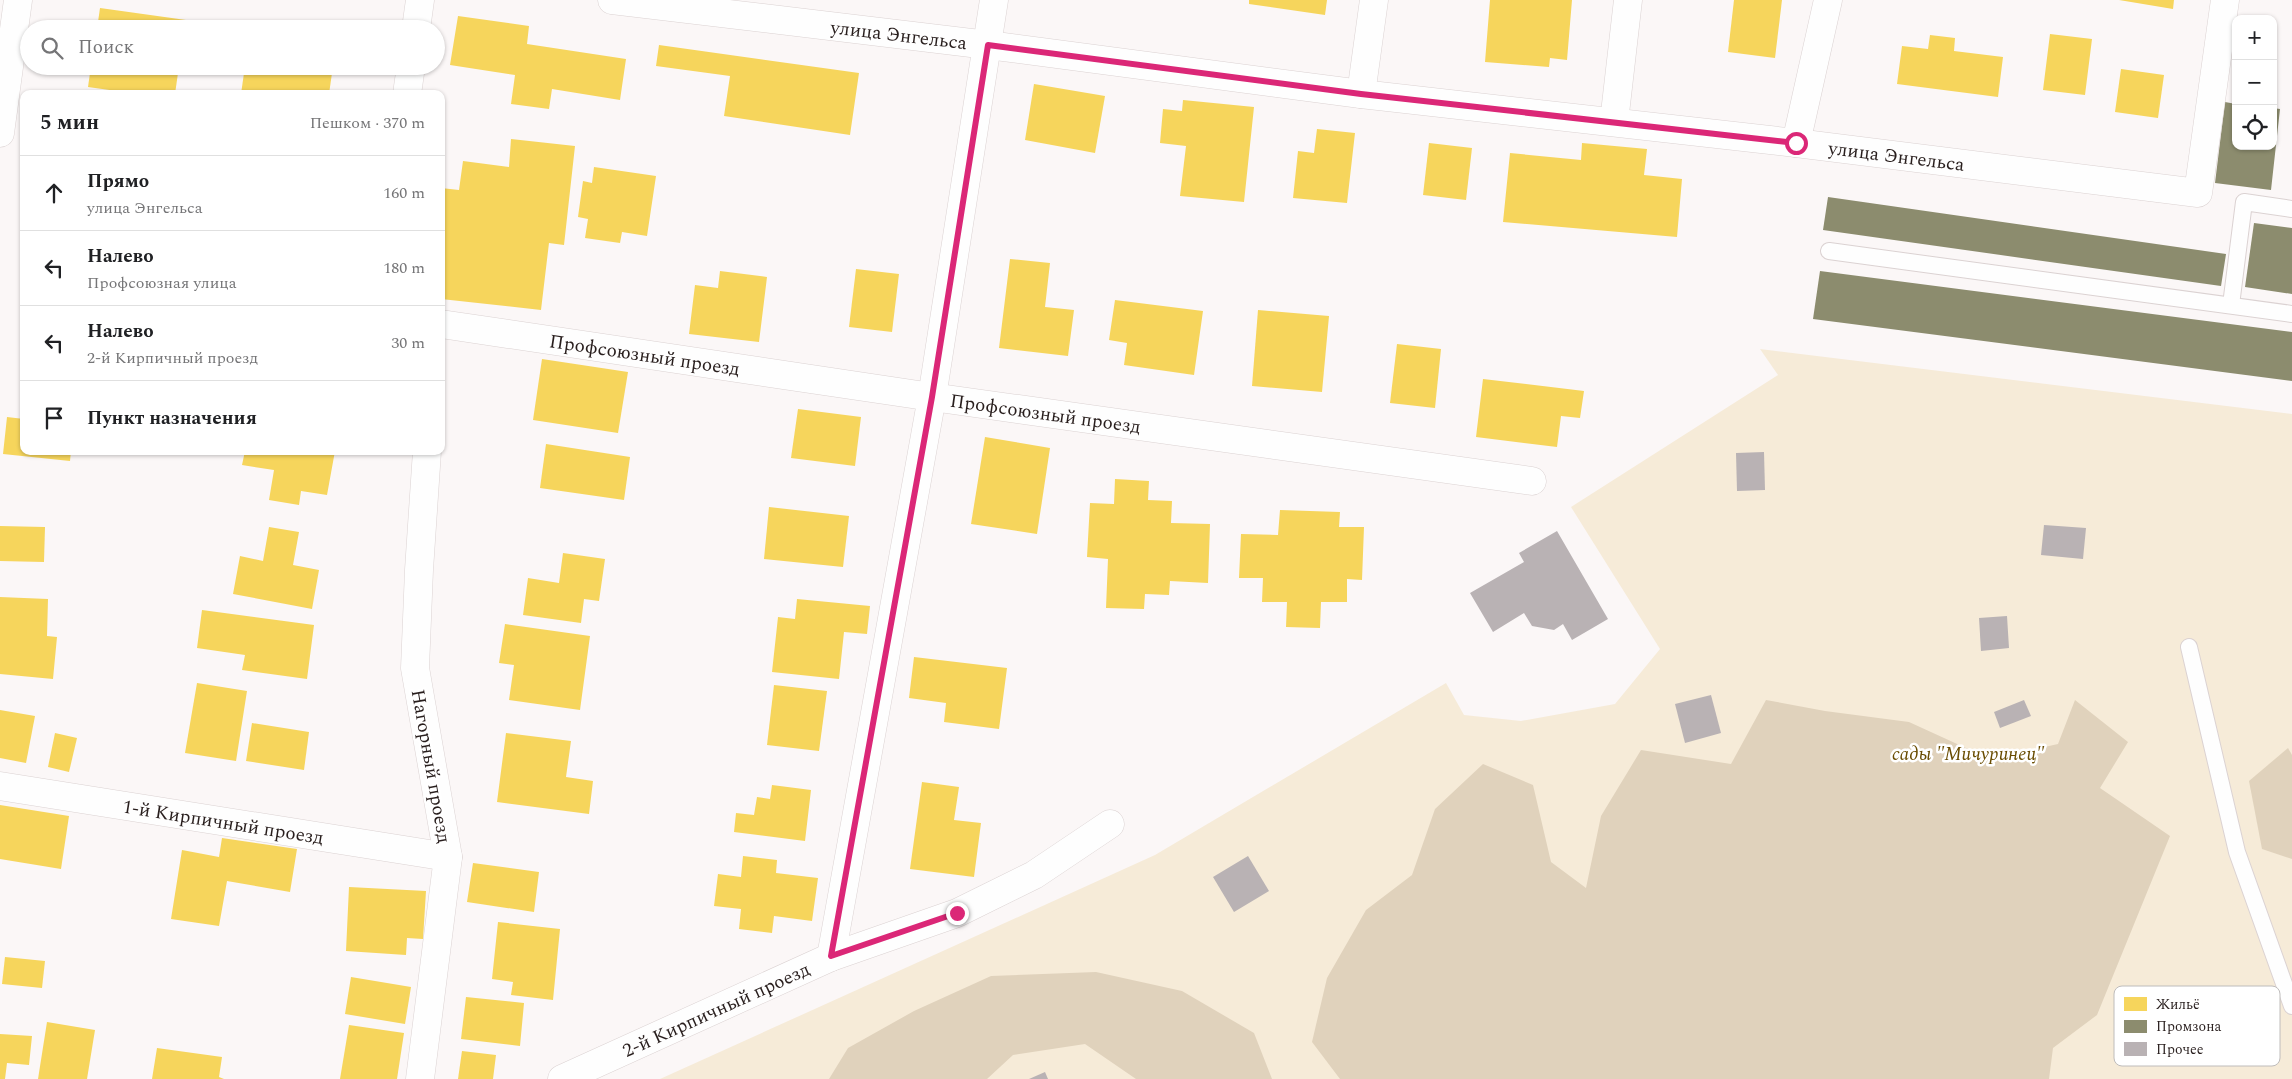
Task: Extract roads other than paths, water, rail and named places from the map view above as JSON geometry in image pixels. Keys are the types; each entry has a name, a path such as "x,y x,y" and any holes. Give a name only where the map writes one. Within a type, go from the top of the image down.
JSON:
{"street":[{"path":"0,132 18,0"},
{"path":"417,20 420,0"},
{"name":"улица Энгельса","path":"612,0 988,45 1361,94 1796,143 2198,193 2225,0"},
{"path":"831,956 932,397 994,0"},
{"path":"1361,94 1374,0"},
{"path":"1614,122 1628,0"},
{"path":"1796,143 1828,0"},
{"path":"408,90 410,75"},
{"name":"Профсоюзный проезд","path":"445,325 932,397 1532,481"},
{"name":"Нагорный проезд","path":"420,1079 448,857 415,668 427,455"},
{"name":"1-й Кирпичный проезд","path":"0,786 448,857"},
{"name":"2-й Кирпичный проезд","path":"562,1079 831,956 957,913 1034,875 1110,824"}],"lane":[{"path":"2231,305 2244,202 2292,209"},
{"path":"1829,251 2292,314"},
{"path":"2189,647 2237,852 2292,1006"}],"park label":[{"name":"сады \"Мичуринец\"","path":"1968,753"}]}
